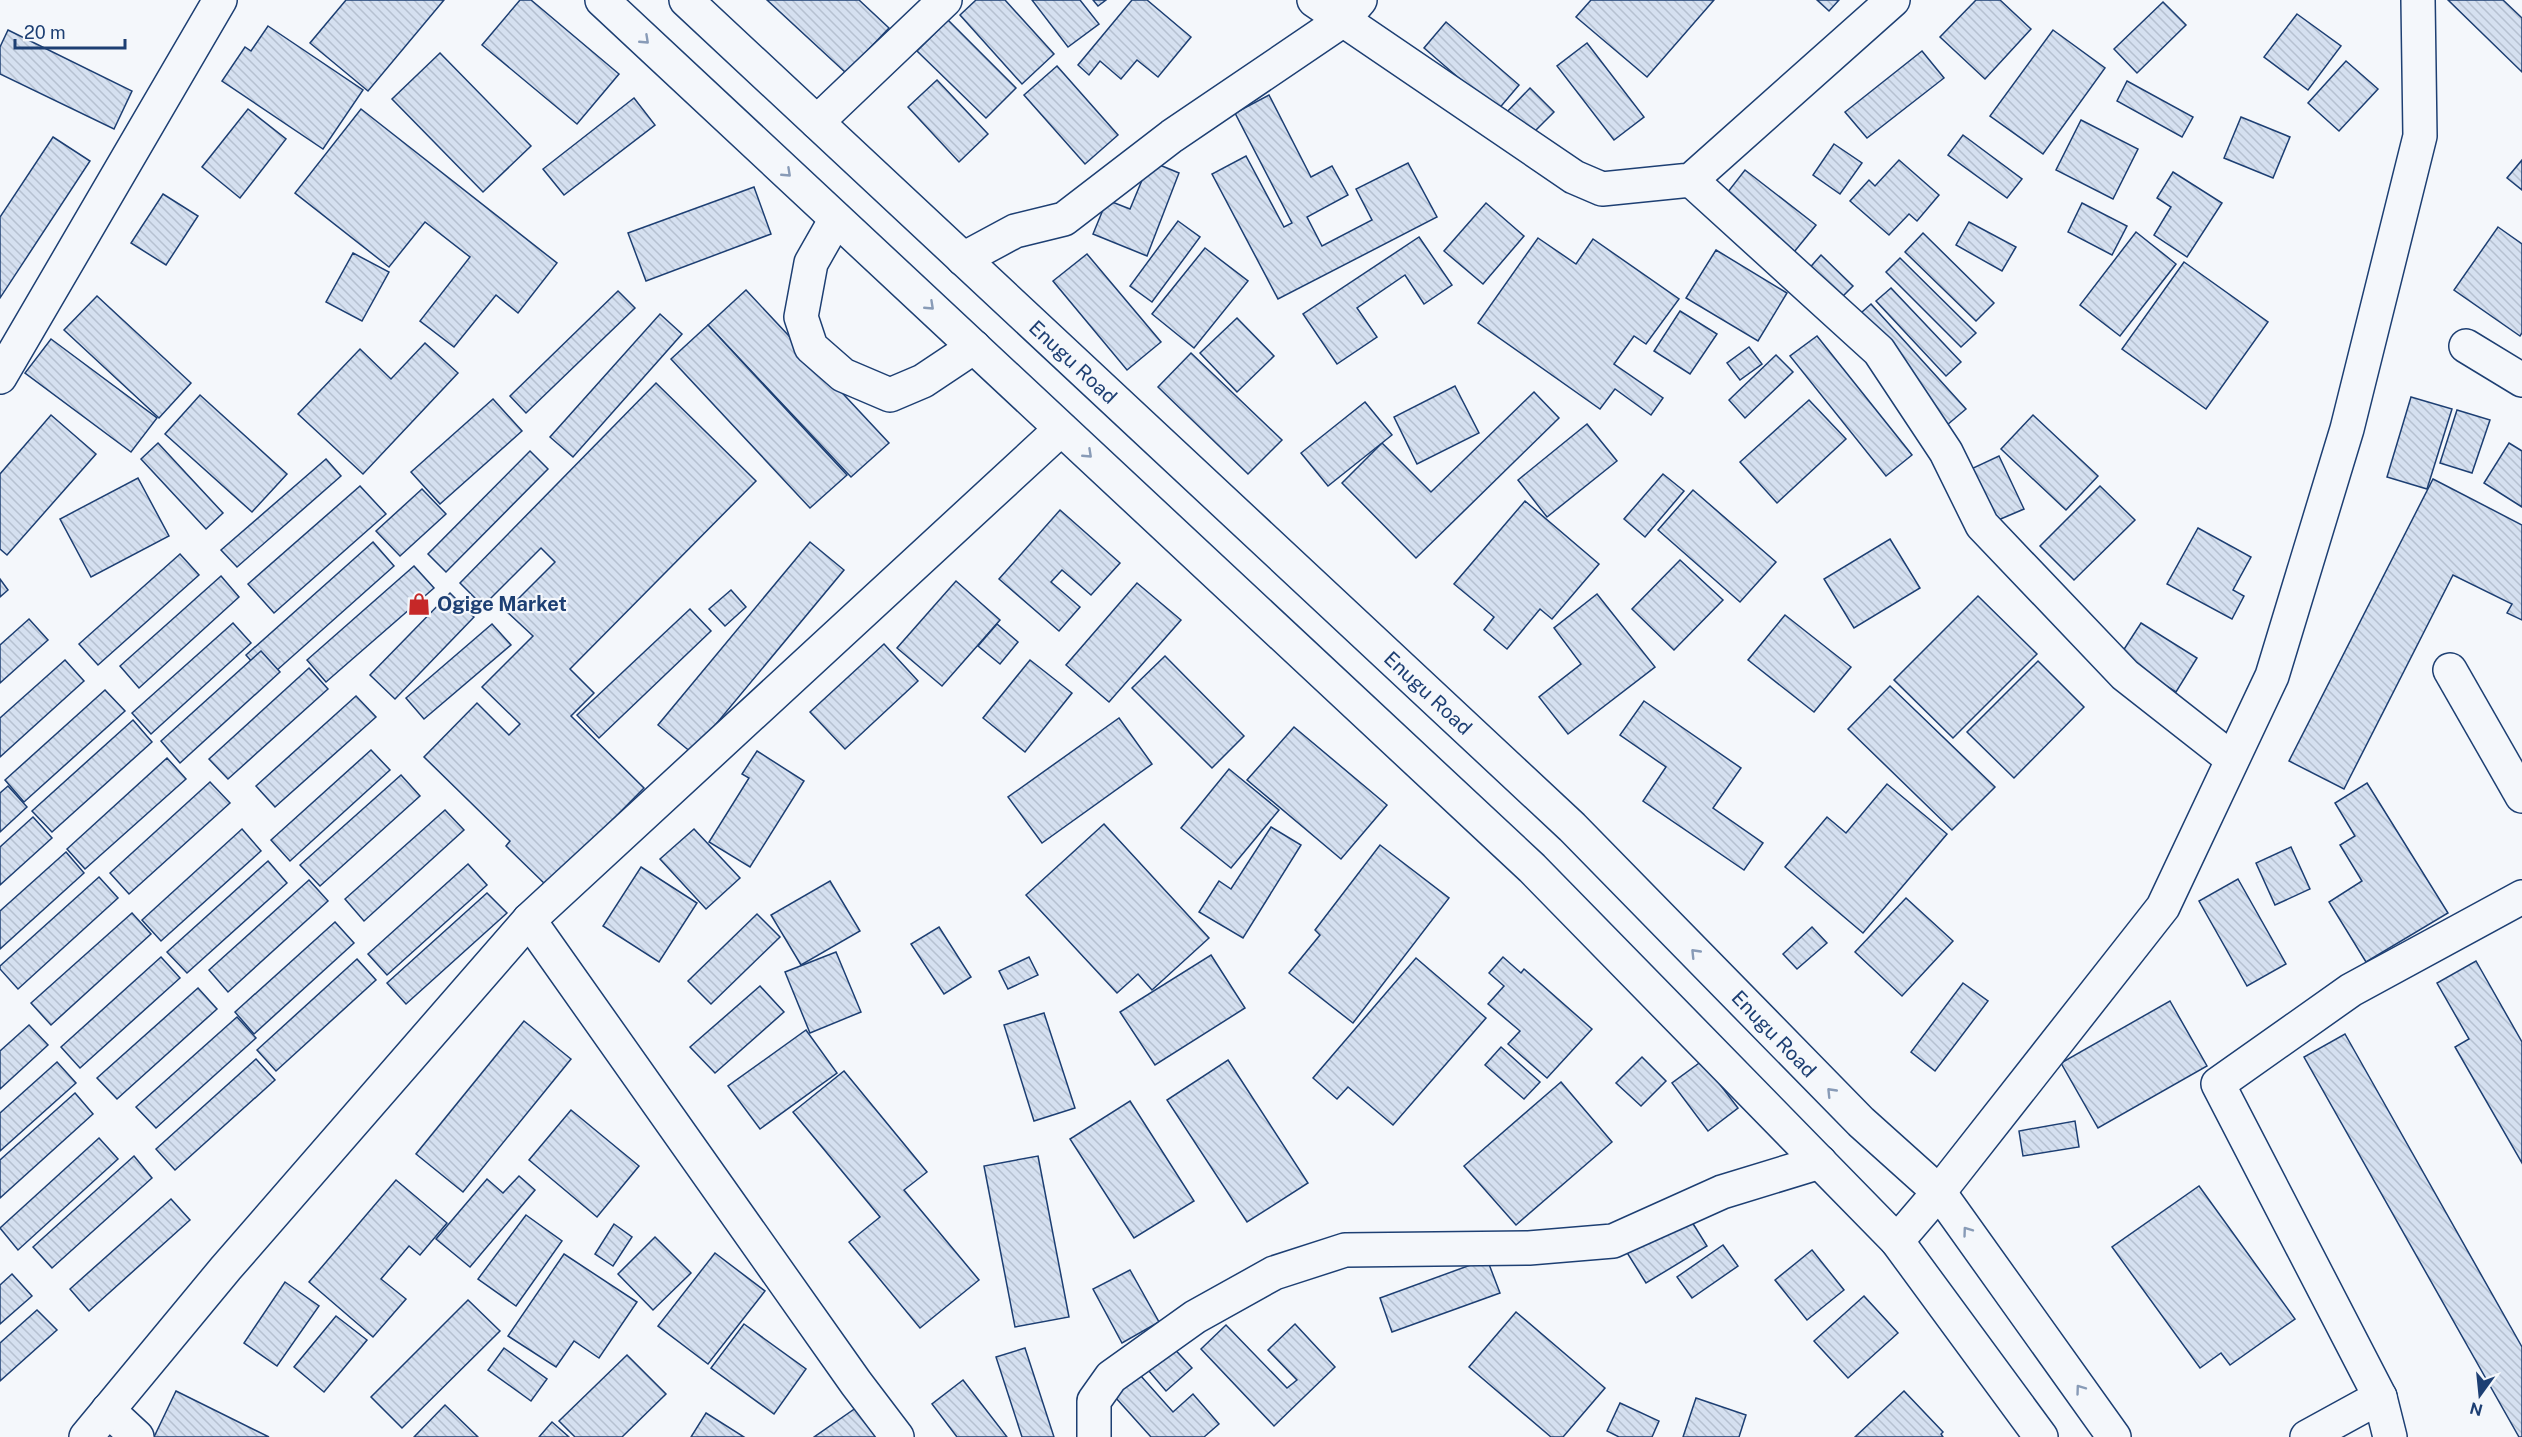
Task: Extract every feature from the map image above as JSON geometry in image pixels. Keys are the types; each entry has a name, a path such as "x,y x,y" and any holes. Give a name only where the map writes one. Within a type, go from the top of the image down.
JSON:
{"street":[{"path":"0,377 220,0"},
{"path":"602,0 1532,868 1897,1241 2041,1437"},
{"name":"Enugu Road","path":"686,0 1572,827 1861,1122 1939,1192 2114,1437"},
{"path":"817,122 945,0"},
{"path":"1314,0 1352,10 1574,177 1602,189 1691,180 1893,0"},
{"path":"1897,1241 1939,1192 2163,907 2271,676 2347,429 2420,136 2418,0"},
{"path":"963,259 1015,231 1064,219 1172,136 1352,10"},
{"path":"1691,180 1879,351 1946,452 1982,525 2125,675 2232,759"},
{"path":"836,219 811,263 801,317 811,347 843,375 890,395 923,381 974,347"},
{"path":"2466,346 2522,380"},
{"path":"86,1437 226,1268 529,920 1061,429"},
{"path":"2450,670 2522,796"},
{"path":"2390,1437 2380,1397 2218,1084 2351,990 2522,897"},
{"path":"529,920 849,1374 897,1437"},
{"path":"1094,1437 1094,1401 1111,1377 1195,1317 1275,1273 1345,1250 1529,1248 1613,1241 1722,1192 1820,1162"},
{"path":"2307,1437 2380,1397"},
{"path":"108,1410 137,1437"}],"building":[{"path":"346,0 444,0 368,91 310,43"},
{"path":"520,0 531,0 619,74 577,124 482,45"},
{"path":"767,0 859,0 889,28 846,73"},
{"path":"976,0 1005,0 1054,54 1022,84 960,15"},
{"path":"1032,0 1080,0 1099,24 1068,47"},
{"path":"1093,0 1106,0 1098,6"},
{"path":"1132,0 1147,0 1191,37 1158,77 1137,60 1121,79 1100,61 1089,75 1078,65"},
{"path":"1591,0 1714,0 1647,77 1576,17"},
{"path":"1817,0 1839,0 1829,11"},
{"path":"1976,0 2000,0 2031,29 1985,79 1940,37"},
{"path":"2448,0 2503,0 2522,18 2522,72"},
{"path":"2163,2 2186,25 2137,73 2114,49"},
{"path":"2297,14 2341,46 2308,90 2264,57"},
{"path":"948,20 1016,88 986,118 917,51"},
{"path":"1446,22 1519,85 1497,111 1424,48"},
{"path":"268,26 363,90 323,149 222,81 245,47 251,51"},
{"path":"8,30 132,91 114,129 0,74 0,47"},
{"path":"2053,30 2105,68 2043,154 1990,116"},
{"path":"1587,43 1644,117 1614,140 1557,66"},
{"path":"1922,51 1944,78 1867,138 1845,112"},
{"path":"440,53 531,146 483,192 392,99"},
{"path":"2346,61 2378,89 2339,131 2308,103"},
{"path":"1057,66 1118,135 1085,164 1024,95"},
{"path":"937,80 988,134 959,162 908,107"},
{"path":"2127,81 2193,117 2182,137 2117,101"},
{"path":"1530,88 1554,112 1527,139 1504,115"},
{"path":"1269,95 1311,177 1332,166 1348,195 1307,217 1322,246 1372,220 1356,189 1408,163 1437,217 1278,299 1212,174 1246,156 1284,227 1292,223 1235,113"},
{"path":"634,98 655,125 564,195 543,169"},
{"path":"248,109 286,139 240,198 202,167"},
{"path":"361,109 557,263 518,313 496,295 454,347 420,321 470,257 425,222 389,267 295,193"},
{"path":"2241,117 2290,137 2273,178 2224,158"},
{"path":"2081,120 2138,149 2113,199 2056,170"},
{"path":"1963,135 2022,179 2007,198 1948,155"},
{"path":"53,137 90,161 0,298 0,217"},
{"path":"1834,144 1862,163 1840,194 1813,175"},
{"path":"1899,160 1939,195 1917,221 1909,214 1889,235 1850,201 1869,180 1875,186"},
{"path":"2522,160 2522,190 2507,178"},
{"path":"1150,161 1179,173 1147,256 1093,234 1107,200 1130,209"},
{"path":"1745,170 1816,225 1790,257 1720,202"},
{"path":"2173,172 2222,203 2187,257 2154,235 2171,207 2157,198"},
{"path":"754,187 771,234 646,281 628,233"},
{"path":"163,194 198,216 166,265 131,243"},
{"path":"1486,203 1524,236 1483,284 1444,251"},
{"path":"2082,203 2127,226 2112,255 2068,232"},
{"path":"1178,221 1200,237 1152,302 1130,286"},
{"path":"1969,222 2016,247 2002,271 1956,245"},
{"path":"2498,227 2522,244 2522,333 2520,336 2454,290"},
{"path":"2136,232 2176,264 2120,336 2080,305"},
{"path":"1923,233 1994,303 1976,321 1905,252"},
{"path":"1419,237 1452,285 1424,304 1405,275 1357,308 1377,337 1337,364 1303,314"},
{"path":"1538,238 1576,264 1593,239 1679,299 1646,344 1634,336 1614,364 1663,398 1651,415 1615,389 1600,409 1478,323"},
{"path":"1205,248 1248,281 1194,348 1152,314"},
{"path":"1716,250 1787,293 1758,341 1686,298"},
{"path":"353,253 389,272 362,321 326,302"},
{"path":"1087,254 1161,342 1127,370 1053,281"},
{"path":"1821,255 1853,286 1837,302 1806,272"},
{"path":"1900,258 1976,333 1961,347 1886,272"},
{"path":"2184,262 2268,322 2206,409 2122,349"},
{"path":"1891,288 1961,362 1946,376 1876,301"},
{"path":"746,290 889,443 851,477 708,325"},
{"path":"618,291 635,308 526,413 510,396"},
{"path":"97,296 191,383 159,418 64,330"},
{"path":"1871,304 1966,409 1947,425 1853,320"},
{"path":"1680,311 1717,334 1690,374 1654,351"},
{"path":"660,314 682,334 573,457 550,437"},
{"path":"1237,318 1274,356 1237,392 1200,353"},
{"path":"708,325 847,475 810,508 671,359"},
{"path":"1817,336 1912,455 1886,476 1790,356"},
{"path":"51,339 157,418 131,452 25,373"},
{"path":"425,343 458,373 363,474 298,414 360,349 391,379"},
{"path":"1749,347 1762,364 1740,380 1727,363"},
{"path":"1191,353 1282,440 1248,474 1158,387"},
{"path":"1776,355 1793,372 1745,418 1729,400"},
{"path":"656,383 756,481 570,669 594,693 571,716 644,788 547,886 506,846 510,841 424,757 477,703 509,735 520,724 482,687 533,636 506,611 555,562 541,548 483,606 460,583"},
{"path":"1455,386 1479,433 1417,464 1394,417"},
{"path":"1534,392 1559,418 1416,558 1342,483 1382,443 1431,492"},
{"path":"200,395 287,474 252,512 165,434"},
{"path":"2411,397 2452,409 2427,489 2387,477"},
{"path":"493,399 522,431 440,504 411,472"},
{"path":"1809,400 1846,439 1777,503 1740,462"},
{"path":"1365,402 1392,435 1328,486 1301,453"},
{"path":"2457,410 2490,420 2472,473 2440,463"},
{"path":"51,415 96,454 7,555 0,549 0,474"},
{"path":"2033,415 2098,476 2066,510 2001,449"},
{"path":"1587,424 1617,461 1547,517 1518,480"},
{"path":"158,443 223,513 206,529 141,459"},
{"path":"2509,443 2522,451 2522,507 2484,483"},
{"path":"530,451 548,469 446,572 428,554"},
{"path":"1999,456 2024,509 1996,521 1971,469"},
{"path":"326,459 341,476 237,567 221,550"},
{"path":"1663,474 1684,491 1645,537 1624,519"},
{"path":"138,478 169,536 91,577 60,519"},
{"path":"2433,479 2522,525 2522,620 2507,613 2512,604 2453,575 2344,789 2289,761"},
{"path":"360,486 386,514 274,613 248,584"},
{"path":"2100,486 2135,520 2074,580 2040,546"},
{"path":"422,489 446,514 400,556 376,531"},
{"path":"1693,490 1776,562 1740,602 1658,530"},
{"path":"1525,501 1599,564 1552,619 1540,609 1507,649 1484,630 1494,617 1454,584"},
{"path":"1060,510 1120,563 1091,595 1062,570 1051,582 1080,607 1059,631 999,579"},
{"path":"2198,528 2251,557 2233,590 2244,596 2232,619 2167,584"},
{"path":"1890,539 1920,588 1854,628 1824,579"},
{"path":"373,542 394,566 267,679 246,655"},
{"path":"810,542 844,570 692,753 658,725"},
{"path":"180,554 199,575 98,665 79,644"},
{"path":"1680,560 1723,600 1674,650 1632,609"},
{"path":"414,566 434,588 326,682 307,660"},
{"path":"221,576 239,597 139,688 120,666"},
{"path":"0,579 8,590 0,597"},
{"path":"956,581 1000,620 942,686 897,648"},
{"path":"1137,583 1181,620 1109,702 1066,665"},
{"path":"731,590 746,607 725,626 709,609"},
{"path":"450,593 474,617 395,699 370,675"},
{"path":"1597,594 1655,667 1568,734 1539,697 1581,664 1554,628"},
{"path":"1978,596 2037,654 1953,738 1894,680"},
{"path":"690,609 711,631 599,738 577,715"},
{"path":"1785,615 1851,667 1814,712 1748,660"},
{"path":"29,619 48,640 0,683 0,645"},
{"path":"233,623 251,643 151,734 132,713"},
{"path":"2141,623 2197,658 2176,692 2119,657"},
{"path":"492,624 511,645 424,719 406,698"},
{"path":"997,624 1018,642 1000,664 978,646"},
{"path":"884,644 918,681 845,749 810,712"},
{"path":"261,651 280,672 180,763 161,741"},
{"path":"1165,656 1244,736 1212,768 1132,688"},
{"path":"65,660 84,681 0,757 0,718"},
{"path":"1030,660 1072,693 1025,752 983,718"},
{"path":"2038,661 2084,707 2014,778 1967,732"},
{"path":"309,668 328,689 228,779 209,759"},
{"path":"1890,686 1995,787 1952,830 1848,729"},
{"path":"105,690 125,711 24,802 5,780"},
{"path":"356,696 376,717 275,807 256,786"},
{"path":"1644,701 1741,768 1713,808 1763,843 1744,870 1643,801 1666,767 1620,735"},
{"path":"1119,718 1152,764 1042,843 1008,797"},
{"path":"133,720 152,742 52,832 32,811"},
{"path":"1294,727 1387,805 1341,859 1247,780"},
{"path":"371,750 390,770 290,861 271,840"},
{"path":"757,751 804,781 750,867 709,842 749,778 742,774"},
{"path":"167,758 186,779 85,869 67,849"},
{"path":"1229,769 1279,810 1231,868 1181,828"},
{"path":"401,775 420,796 320,886 300,865"},
{"path":"210,782 230,803 129,894 110,873"},
{"path":"2367,783 2448,913 2366,962 2329,902 2362,881 2340,845 2355,836 2335,803"},
{"path":"1887,784 1947,834 1863,933 1785,867 1827,817 1846,833"},
{"path":"8,786 27,807 0,832 0,793"},
{"path":"445,810 464,830 364,921 345,899"},
{"path":"33,817 52,838 0,885 0,847"},
{"path":"1104,824 1209,938 1152,990 1138,974 1117,993 1026,895"},
{"path":"1271,827 1301,845 1243,938 1199,912 1219,881 1231,889"},
{"path":"242,829 261,851 161,941 142,920"},
{"path":"694,829 740,878 706,909 660,859"},
{"path":"1380,845 1449,898 1353,1023 1289,973 1320,935 1315,930"},
{"path":"2291,847 2310,889 2275,905 2256,863"},
{"path":"66,852 84,873 0,949 0,911"},
{"path":"268,861 287,883 187,973 167,952"},
{"path":"468,864 487,885 387,975 368,954"},
{"path":"641,867 697,903 659,962 603,926"},
{"path":"99,877 118,898 18,989 0,969 0,966"},
{"path":"2238,879 2286,964 2247,986 2199,901"},
{"path":"309,880 328,901 228,992 209,970"},
{"path":"830,881 860,931 801,965 771,915"},
{"path":"487,893 507,913 406,1004 387,983"},
{"path":"1906,898 1953,941 1902,996 1855,952"},
{"path":"132,913 151,934 51,1025 31,1003"},
{"path":"757,914 780,937 711,1004 688,981"},
{"path":"335,922 354,943 254,1034 235,1012"},
{"path":"939,927 971,977 944,994 911,944"},
{"path":"1812,927 1827,943 1797,969 1783,954"},
{"path":"836,952 861,1012 810,1033 785,972"},
{"path":"1211,955 1245,1008 1155,1065 1120,1012"},
{"path":"161,957 180,978 80,1068 61,1047"},
{"path":"1029,957 1038,975 1008,989 999,971"},
{"path":"1503,957 1521,973 1524,969 1592,1029 1547,1078 1508,1044 1520,1031 1488,1004 1504,986 1489,973"},
{"path":"1416,958 1486,1018 1393,1125 1348,1087 1337,1099 1313,1078"},
{"path":"357,959 376,980 276,1071 257,1050"},
{"path":"2476,961 2522,1042 2522,1163 2455,1047 2469,1039 2437,983"},
{"path":"1963,983 1988,1001 1935,1071 1911,1052"},
{"path":"760,986 784,1012 715,1073 690,1047"},
{"path":"198,988 217,1009 117,1099 97,1078"},
{"path":"2170,1001 2207,1066 2098,1128 2061,1063"},
{"path":"1044,1013 1075,1108 1034,1121 1004,1025"},
{"path":"237,1017 256,1038 156,1128 136,1107"},
{"path":"524,1021 571,1059 463,1192 416,1154"},
{"path":"29,1025 48,1045 0,1089 0,1051"},
{"path":"806,1030 837,1073 760,1129 728,1086"},
{"path":"2345,1034 2522,1347 2522,1437 2519,1437 2304,1057"},
{"path":"1501,1047 1540,1082 1524,1099 1485,1065"},
{"path":"1642,1057 1666,1081 1641,1106 1616,1083"},
{"path":"256,1059 275,1080 175,1170 156,1149"},
{"path":"1228,1060 1308,1183 1247,1222 1167,1100"},
{"path":"1702,1061 1738,1108 1708,1131 1672,1083"},
{"path":"57,1062 76,1083 0,1151 0,1113"},
{"path":"844,1071 927,1172 904,1190 979,1280 920,1328 849,1242 880,1217 793,1112"},
{"path":"1561,1082 1612,1142 1516,1225 1464,1166"},
{"path":"75,1093 93,1114 0,1198 0,1160"},
{"path":"1130,1101 1194,1201 1134,1238 1070,1139"},
{"path":"571,1110 639,1166 597,1217 529,1160"},
{"path":"2075,1121 2079,1147 2023,1156 2019,1131"},
{"path":"99,1138 118,1159 18,1250 0,1228"},
{"path":"134,1156 152,1178 52,1268 33,1247"},
{"path":"1038,1156 1069,1317 1015,1327 984,1166"},
{"path":"519,1176 535,1190 470,1267 436,1239 487,1179 503,1193"},
{"path":"396,1180 447,1223 420,1255 409,1246 381,1279 406,1299 373,1337 309,1282"},
{"path":"2199,1186 2295,1319 2230,1365 2221,1353 2200,1368 2112,1247"},
{"path":"171,1199 190,1220 89,1311 70,1289"},
{"path":"1687,1214 1707,1246 1646,1283 1626,1251"},
{"path":"526,1215 562,1241 516,1306 478,1279"},
{"path":"614,1224 632,1237 613,1266 595,1254"},
{"path":"655,1237 691,1273 653,1310 618,1274"},
{"path":"1723,1245 1738,1266 1692,1298 1677,1277"},
{"path":"1812,1250 1844,1290 1807,1320 1775,1280"},
{"path":"715,1253 765,1291 708,1364 658,1326"},
{"path":"564,1254 637,1302 599,1358 574,1341 556,1367 508,1336"},
{"path":"1487,1259 1500,1293 1392,1332 1380,1298"},
{"path":"1130,1270 1159,1322 1122,1343 1093,1289"},
{"path":"12,1274 32,1296 0,1324 0,1285"},
{"path":"285,1282 319,1306 277,1366 244,1343"},
{"path":"1864,1296 1898,1333 1848,1378 1814,1341"},
{"path":"468,1300 500,1331 402,1428 371,1397"},
{"path":"37,1310 57,1330 0,1381 0,1343"},
{"path":"1516,1312 1605,1388 1563,1437 1551,1437 1469,1367"},
{"path":"336,1316 367,1340 324,1392 294,1367"},
{"path":"744,1324 806,1369 774,1414 711,1368"},
{"path":"1295,1324 1335,1367 1274,1426 1201,1349 1226,1325 1287,1388 1297,1380 1268,1350"},
{"path":"1168,1342 1192,1368 1166,1391 1143,1364"},
{"path":"504,1348 547,1379 531,1401 488,1370"},
{"path":"1025,1348 1054,1437 1022,1437 996,1357"},
{"path":"627,1355 666,1394 622,1437 575,1437 559,1421"},
{"path":"1132,1366 1173,1412 1193,1394 1219,1424 1204,1437 1151,1437 1107,1388"},
{"path":"963,1380 1007,1437 957,1437 932,1404"},
{"path":"176,1391 269,1437 154,1437"},
{"path":"1904,1391 1943,1432 1941,1434 1943,1437 1855,1437"},
{"path":"1696,1398 1746,1415 1739,1437 1683,1437"},
{"path":"863,1403 886,1437 814,1437"},
{"path":"1620,1403 1659,1421 1652,1437 1619,1437 1607,1431"},
{"path":"445,1405 478,1437 414,1437"},
{"path":"706,1413 744,1437 691,1437"},
{"path":"552,1422 569,1437 539,1437"}],"place":[{"name":"Ogige Market","path":"419,604"}]}
